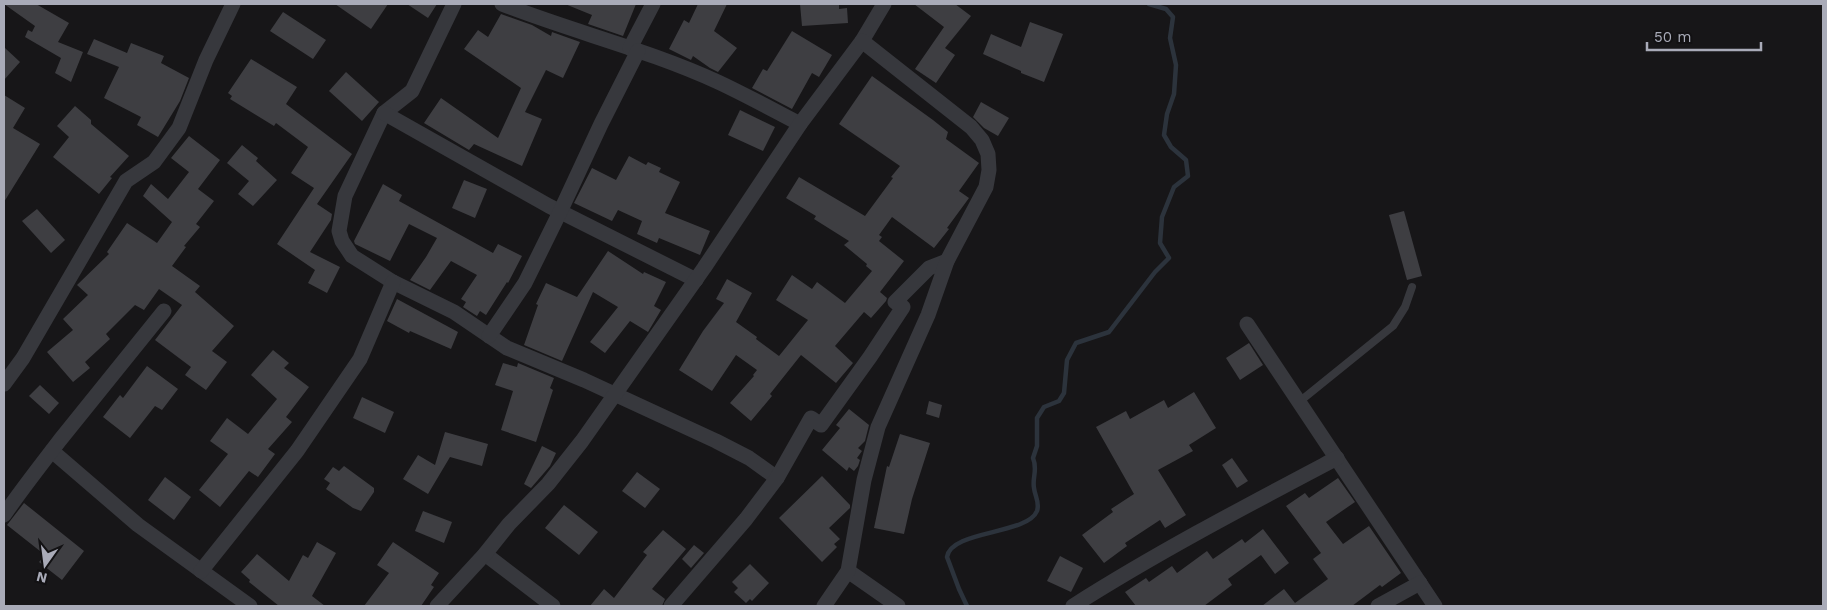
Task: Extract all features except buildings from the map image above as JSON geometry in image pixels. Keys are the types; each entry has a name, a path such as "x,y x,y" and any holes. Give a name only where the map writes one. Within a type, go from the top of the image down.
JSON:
{"street":[{"path":"4,384 22,358 126,181 154,162 179,128 206,60 233,4"},
{"path":"454,4 412,92 384,113 345,196 340,230 342,241 352,256 393,282 454,312 507,348 716,441 749,458 777,478"},
{"path":"502,4 634,50 718,82 800,124"},
{"path":"489,336 525,283 601,124 653,4"},
{"path":"437,606 485,554 509,524 548,484 616,395 696,280 800,124 862,41 884,4"},
{"path":"824,606 848,571 864,480 878,428 928,314 947,261 986,187 989,170 988,154 982,140 971,127 862,41"},
{"path":"384,113 560,212 696,280"},
{"path":"671,606 746,520 777,478 812,418 821,425 903,307 895,302 918,276 929,268 947,261"},
{"path":"201,571 297,451 360,359 393,282"},
{"path":"4,515 40,464 49,456 164,312"},
{"path":"1247,324 1435,606"},
{"path":"52,451 138,525 250,606"},
{"path":"1073,606 1226,516 1337,458"},
{"path":"485,554 553,606"},
{"path":"848,571 898,606"},
{"path":"1378,606 1420,583"}],"lane":[{"path":"1300,402 1393,326 1405,307 1412,287"}],"waterway":[{"path":"967,606 947,557 952,548 961,542 975,537 1019,525 1030,519 1037,511 1033,458 1037,446 1037,418 1044,407 1059,401 1064,393 1067,360 1076,343 1109,332 1155,272 1169,258 1160,243 1162,217 1174,187 1188,176 1186,160 1171,147 1164,135 1167,114 1174,94 1176,65 1170,38 1173,17 1166,9 1149,4"}]}
